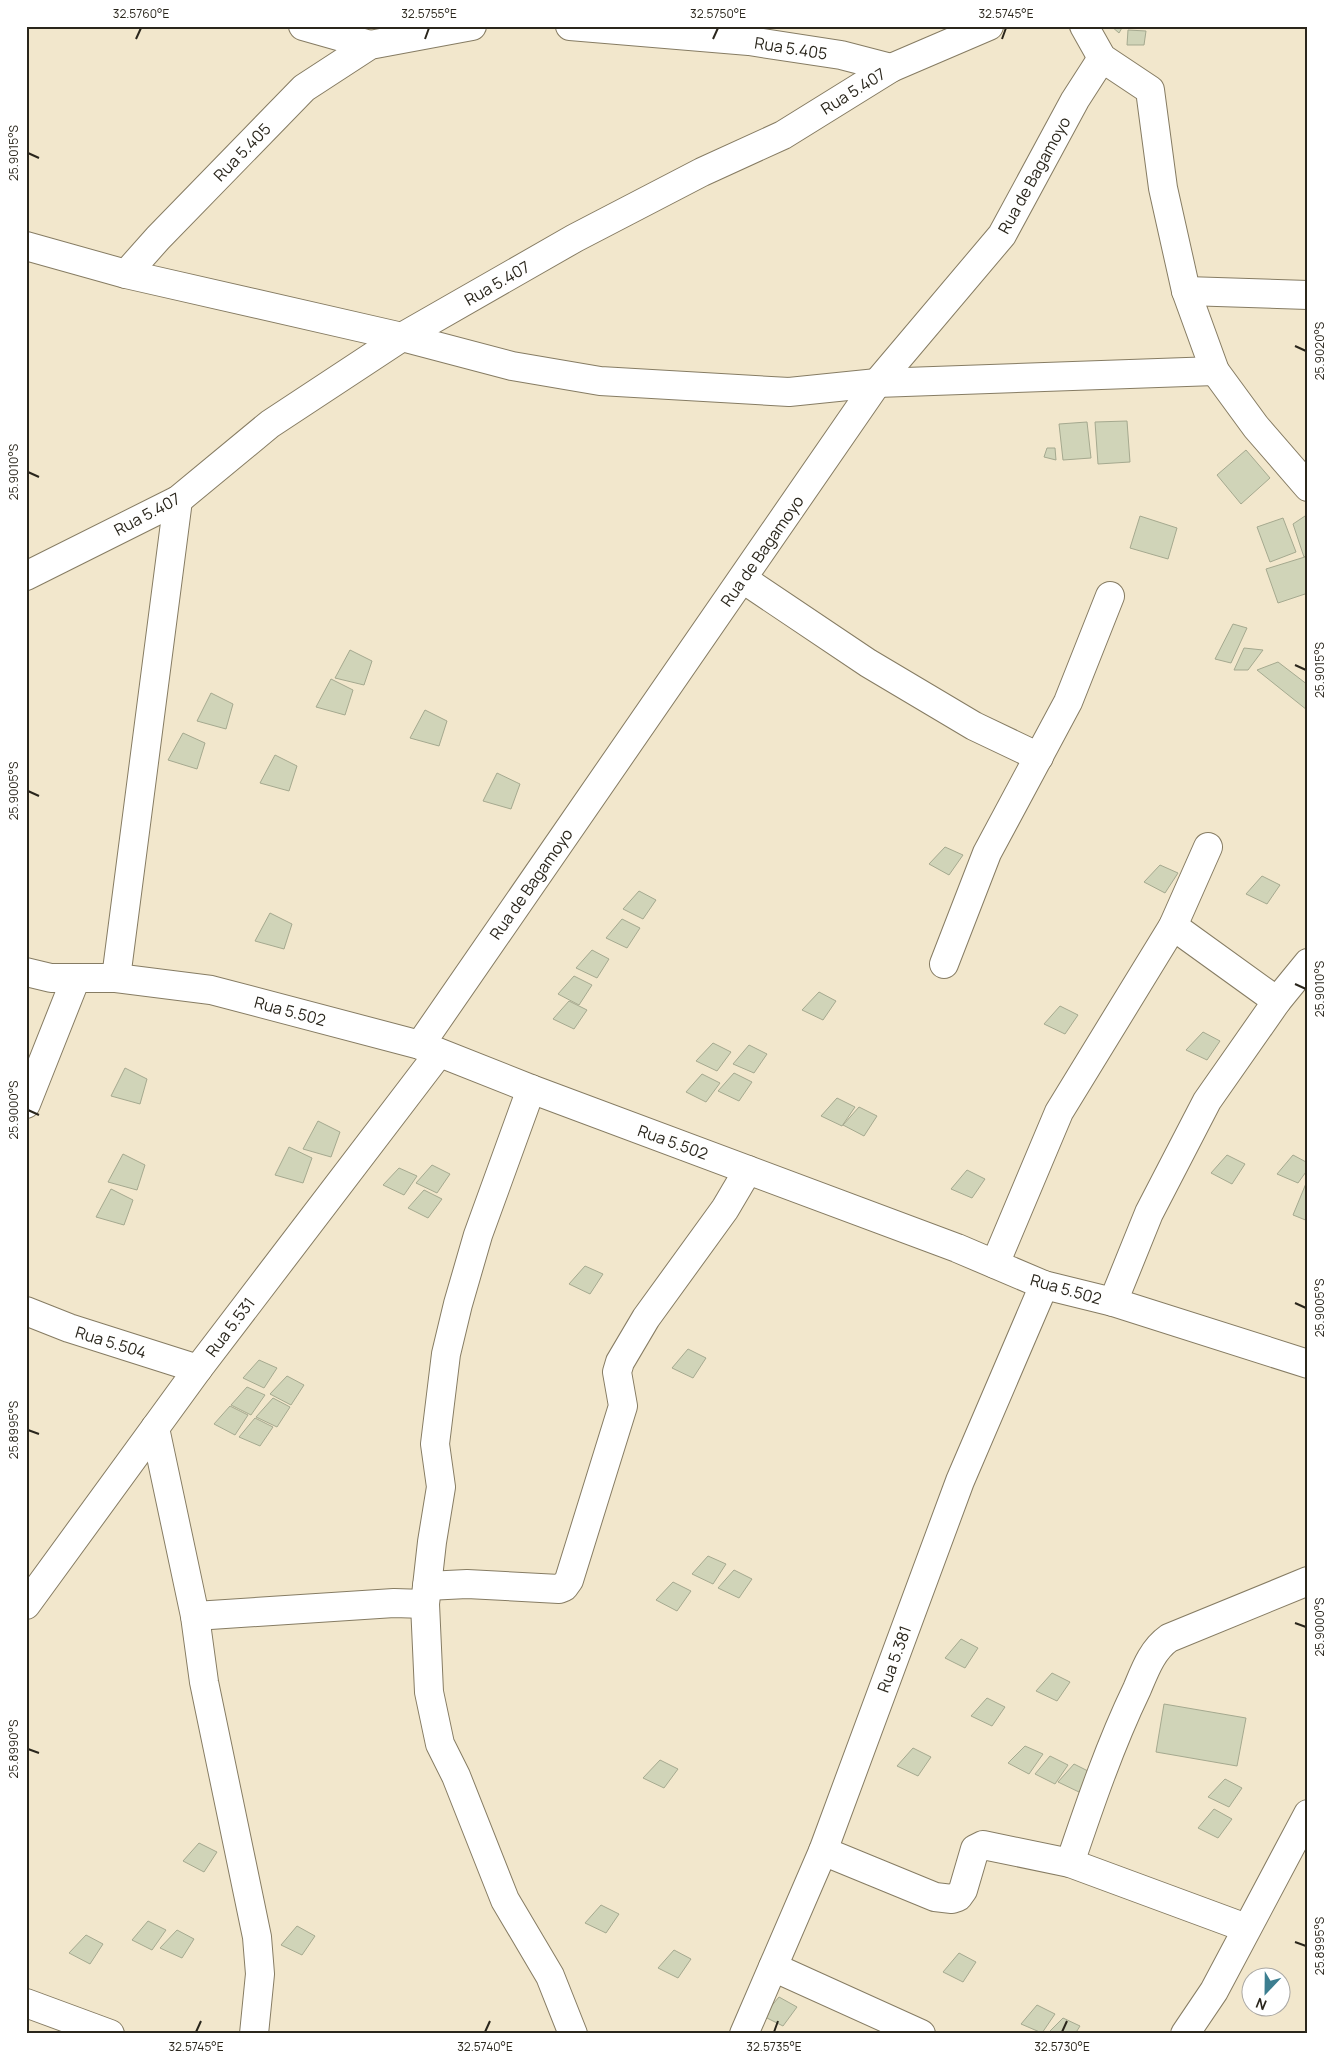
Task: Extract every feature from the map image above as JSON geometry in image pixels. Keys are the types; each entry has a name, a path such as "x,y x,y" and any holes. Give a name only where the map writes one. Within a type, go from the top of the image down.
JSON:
{"street":[{"path":"303,26 370,45"},
{"name":"Rua 5.405","path":"126,274 158,238 304,88 370,45 472,26"},
{"name":"Rua 5.405","path":"570,26 749,41 840,55 891,68"},
{"name":"Rua 5.407","path":"26,576 178,500 270,424 402,337 575,238 702,172 783,135 891,68 989,26"},
{"path":"1084,26 1102,58 1150,90 1163,188 1186,291 1215,371 1256,427 1308,488"},
{"name":"Rua de Bagamoyo","path":"429,1049 743,579 877,383 1002,235 1075,100 1102,58"},
{"path":"26,246 126,274 402,337 512,366 600,381 789,392 877,383 1215,371"},
{"path":"1186,291 1308,295"},
{"path":"116,978 178,500"},
{"path":"743,579 868,663 974,726 1039,757"},
{"path":"944,964 987,853 1068,702 1110,596"},
{"path":"995,1264 1058,1112 1173,926 1208,847"},
{"path":"1173,926 1277,1001"},
{"path":"1113,1302 1149,1212 1207,1101 1277,1001 1308,963"},
{"name":"Rua 5.502","path":"26,972 51,978 116,978 211,990 429,1049 531,1089 958,1248 1044,1285 1113,1302 1308,1364"},
{"path":"26,1104 76,978"},
{"name":"Rua 5.531","path":"26,1605 429,1049"},
{"path":"531,1089 478,1235 446,1354 435,1444 441,1488 426,1595 429,1692 440,1744 456,1776 505,1900 550,1976 573,2034"},
{"path":"196,1616 394,1603 466,1584 559,1589 564,1587 569,1580 623,1406 617,1372 620,1362 646,1318 725,1209 748,1170"},
{"name":"Rua 5.381","path":"744,2034 823,1851 960,1481 1044,1285"},
{"name":"Rua 5.504","path":"26,1311 69,1328 198,1369"},
{"path":"155,1428 196,1616 204,1682 257,1936 260,1974 254,2034"},
{"path":"1070,1863 1125,1713 1152,1655 1160,1644 1169,1638 1308,1581"},
{"path":"1185,2034 1214,1991 1308,1814"},
{"path":"823,1851 935,1897 952,1899 958,1897 963,1890 975,1849 983,1845 1070,1863 1246,1928"},
{"path":"772,1967 921,2034"},
{"path":"26,2003 110,2034"}],"building":[{"path":"1111,26 1123,26 1119,33"},
{"path":"1128,30 1146,31 1144,45 1127,45"},
{"path":"1127,421 1130,462 1098,464 1095,422"},
{"path":"1087,422 1091,458 1063,460 1059,424"},
{"path":"1047,448 1055,448 1056,460 1044,457"},
{"path":"1246,450 1270,478 1241,504 1217,475"},
{"path":"1308,514 1308,553 1304,557 1293,524"},
{"path":"1140,516 1177,528 1168,559 1130,548"},
{"path":"1283,518 1296,552 1270,562 1257,527"},
{"path":"1308,556 1308,593 1278,603 1266,569"},
{"path":"1233,624 1247,628 1231,663 1215,659"},
{"path":"1244,648 1263,650 1248,670 1234,670"},
{"path":"350,650 372,661 364,685 335,678"},
{"path":"1278,662 1308,685 1307,710 1257,670"},
{"path":"331,679 353,690 345,715 316,707"},
{"path":"211,693 233,704 226,729 197,721"},
{"path":"425,710 447,721 439,746 410,738"},
{"path":"183,733 205,743 197,769 168,760"},
{"path":"275,755 297,766 289,791 260,783"},
{"path":"497,773 520,784 511,809 483,801"},
{"path":"945,847 963,855 949,875 929,864"},
{"path":"1160,865 1178,873 1165,893 1144,882"},
{"path":"1262,876 1280,885 1267,904 1246,894"},
{"path":"639,891 656,900 643,919 623,909"},
{"path":"270,913 292,924 284,949 255,941"},
{"path":"622,919 640,928 627,948 606,938"},
{"path":"592,950 609,959 597,978 576,968"},
{"path":"574,976 592,985 579,1005 558,994"},
{"path":"819,992 836,1001 823,1020 802,1010"},
{"path":"569,1001 587,1010 574,1029 553,1019"},
{"path":"1060,1006 1078,1015 1065,1034 1044,1024"},
{"path":"1203,1032 1220,1041 1207,1060 1186,1050"},
{"path":"713,1043 731,1052 717,1071 696,1061"},
{"path":"749,1045 767,1054 754,1073 733,1064"},
{"path":"125,1068 147,1079 140,1104 111,1096"},
{"path":"734,1073 752,1082 739,1101 718,1091"},
{"path":"702,1074 720,1083 706,1102 686,1092"},
{"path":"837,1098 855,1107 842,1126 821,1116"},
{"path":"859,1107 877,1116 864,1136 843,1125"},
{"path":"318,1121 340,1132 331,1157 303,1149"},
{"path":"289,1147 312,1158 303,1183 275,1175"},
{"path":"123,1154 145,1165 137,1190 108,1182"},
{"path":"1227,1155 1245,1164 1232,1184 1211,1173"},
{"path":"1293,1155 1308,1163 1308,1169 1298,1183 1277,1174"},
{"path":"432,1165 450,1174 437,1193 416,1183"},
{"path":"399,1168 417,1176 404,1195 383,1185"},
{"path":"967,1170 985,1179 972,1198 951,1189"},
{"path":"1308,1182 1308,1221 1293,1215"},
{"path":"111,1189 133,1200 124,1225 96,1217"},
{"path":"424,1190 442,1199 428,1218 408,1208"},
{"path":"585,1266 603,1274 590,1294 569,1284"},
{"path":"688,1349 706,1358 693,1378 672,1368"},
{"path":"259,1360 277,1368 264,1388 243,1378"},
{"path":"287,1376 304,1385 291,1405 270,1394"},
{"path":"247,1387 265,1395 251,1415 231,1405"},
{"path":"273,1398 290,1407 277,1427 256,1417"},
{"path":"230,1406 248,1415 235,1435 214,1424"},
{"path":"255,1418 273,1427 260,1446 239,1437"},
{"path":"708,1556 726,1564 713,1584 692,1574"},
{"path":"734,1570 752,1579 739,1598 718,1588"},
{"path":"673,1582 691,1591 677,1611 656,1600"},
{"path":"961,1639 978,1648 965,1668 945,1658"},
{"path":"1052,1673 1070,1682 1057,1701 1036,1691"},
{"path":"987,1698 1005,1707 992,1726 971,1716"},
{"path":"1164,1704 1246,1718 1237,1766 1156,1752"},
{"path":"1025,1746 1043,1754 1029,1774 1008,1763"},
{"path":"913,1748 931,1757 918,1776 897,1766"},
{"path":"1050,1756 1068,1765 1055,1784 1035,1774"},
{"path":"660,1760 678,1769 664,1788 643,1778"},
{"path":"1074,1764 1092,1773 1079,1792 1058,1782"},
{"path":"1225,1779 1242,1788 1229,1807 1208,1797"},
{"path":"1214,1809 1232,1819 1218,1838 1198,1828"},
{"path":"199,1843 217,1852 204,1872 183,1861"},
{"path":"601,1905 619,1914 606,1933 585,1923"},
{"path":"148,1921 166,1930 152,1950 132,1940"},
{"path":"297,1926 315,1936 302,1955 281,1945"},
{"path":"177,1930 194,1939 182,1958 160,1948"},
{"path":"86,1935 103,1944 90,1964 69,1953"},
{"path":"674,1950 691,1959 678,1978 658,1968"},
{"path":"959,1953 976,1962 963,1982 943,1972"},
{"path":"779,1997 797,2007 783,2026 763,2016"},
{"path":"1037,2005 1055,2014 1042,2033 1021,2024"},
{"path":"1063,2018 1080,2026 1075,2034 1047,2034"}]}
